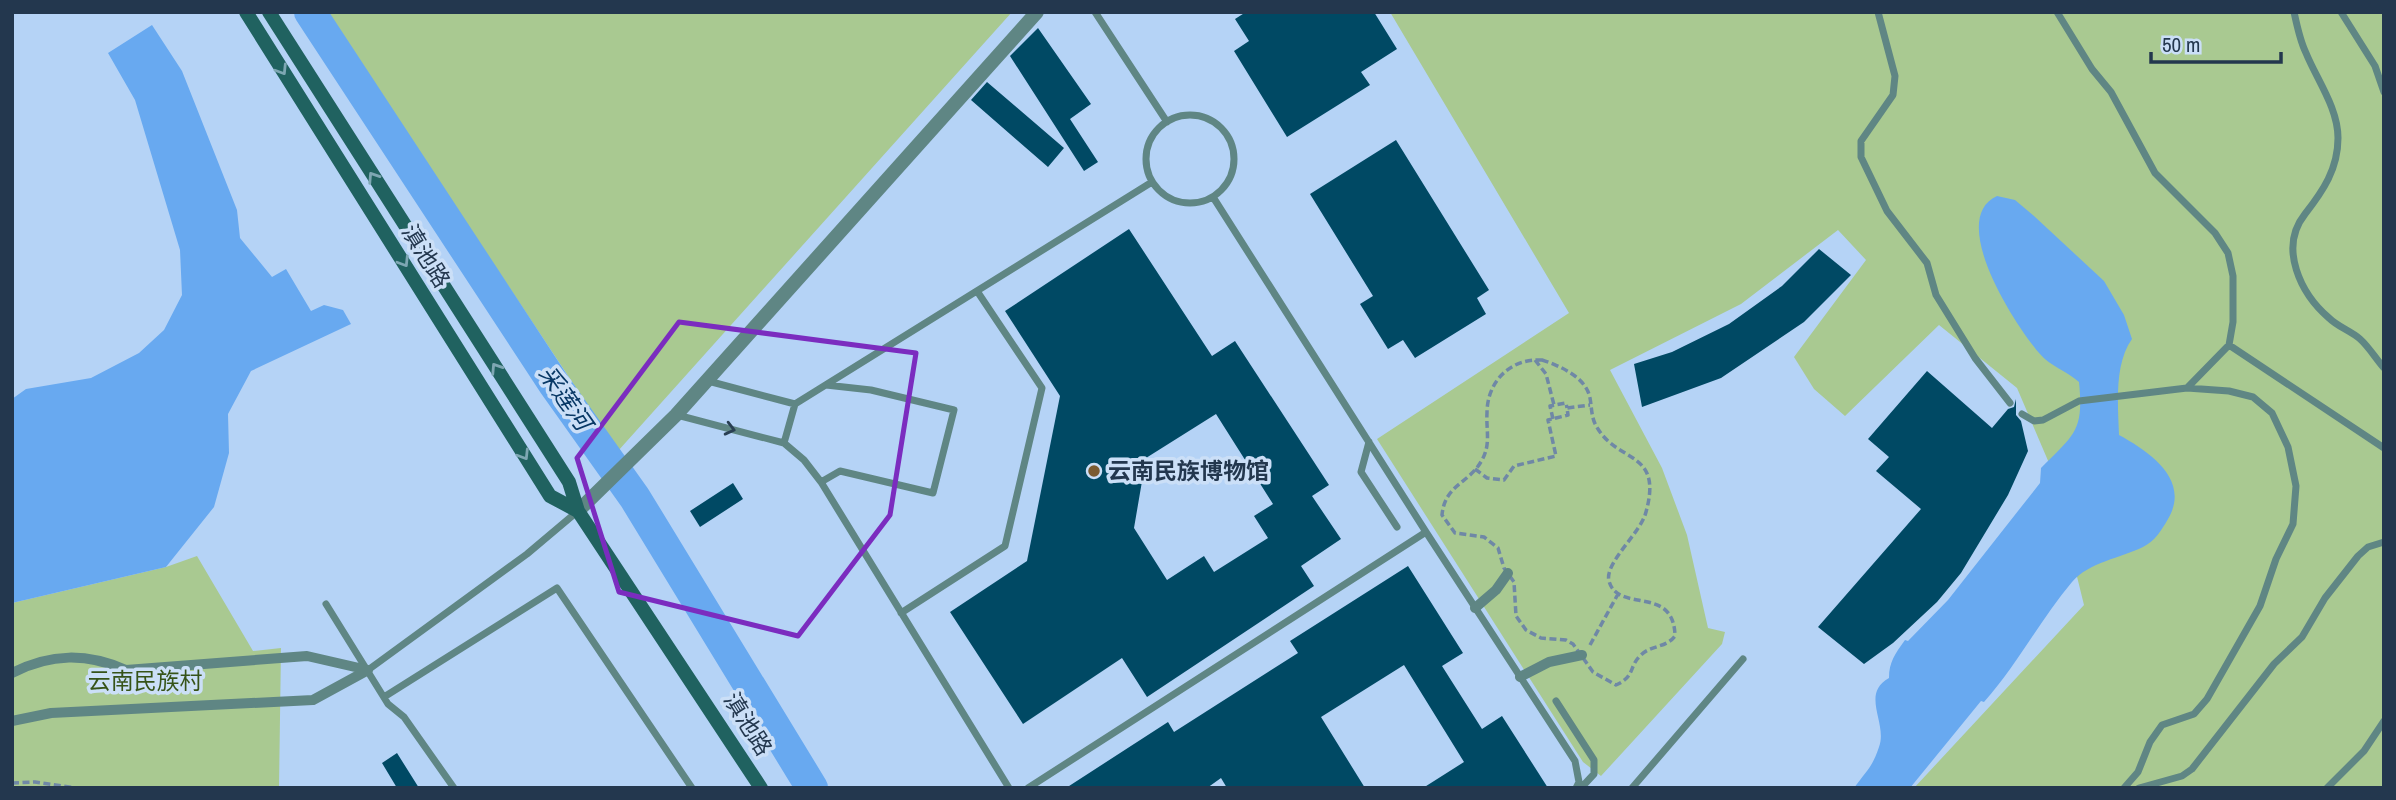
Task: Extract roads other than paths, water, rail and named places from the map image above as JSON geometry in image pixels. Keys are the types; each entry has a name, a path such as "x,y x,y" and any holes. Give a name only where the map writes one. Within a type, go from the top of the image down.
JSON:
{"main road":[{"name":"滇池路","path":"246,12 550,496 579,512"},
{"name":"滇池路","path":"269,12 569,482 579,512 761,788"}],"street":[{"path":"579,512 676,415 1037,12"},
{"path":"1475,608 1496,590 1507,573"},
{"path":"1520,677 1549,662 1582,654"},
{"path":"12,673 25,666 62,657 98,658 126,670 307,656 368,670"},
{"path":"12,721 51,713 313,700 368,670"}],"lane":[{"path":"1095,12 1167,122"},
{"path":"1878,12 1895,76 1894,95 1861,142 1861,157 1887,211 1927,263 1936,295 1975,358 2010,403"},
{"path":"2057,12 2092,69 2111,92 2155,173 2215,233 2228,253 2233,276 2233,323 2229,345 2187,388"},
{"path":"2294,12 2304,51 2335,116 2338,138 2334,167 2325,188 2300,220 2294,239 2293,260 2300,280 2314,304 2332,321 2360,339 2384,368"},
{"path":"2341,12 2375,66 2384,92"},
{"path":"1181,116 1204,118 1223,130 1231,143 1234,158 1232,173 1213,197 1200,202 1173,200 1152,183 1147,170 1149,143 1167,122 1181,116"},
{"path":"784,443 796,404 1152,183"},
{"path":"1213,197 1575,761 1579,782 1576,788"},
{"path":"901,613 1005,547 1042,388 976,291"},
{"path":"2229,345 2384,448"},
{"path":"707,381 796,404"},
{"path":"821,482 840,471 933,493 954,410 871,390 826,385"},
{"path":"2022,414 2034,421 2043,420 2079,401 2187,388 2229,391 2253,397 2272,413 2288,447 2296,486 2293,524 2276,559 2260,606 2207,699 2193,714 2162,725 2150,742 2138,772 2124,788"},
{"path":"676,415 784,443 804,460 821,482 1009,788"},
{"path":"1369,442 1361,472 1397,527"},
{"path":"368,670 527,554 579,512"},
{"path":"1031,787 1426,532"},
{"path":"2139,788 2182,776 2192,769 2274,664 2302,637 2325,598 2358,556 2368,547 2384,542"},
{"path":"384,697 556,588 692,788"},
{"path":"326,604 384,697 404,717 454,788"},
{"path":"1632,788 1743,659"},
{"path":"1556,701 1594,760 1594,774 1581,788"},
{"path":"2327,788 2364,751 2384,721"}],"water":[{"path":"152,25 182,71 237,210 240,238 272,277 286,269 311,311 324,305 343,310 351,324 251,371 228,414 229,453 214,507 166,567 12,603 12,399 26,389 91,378 139,353 164,330 182,295 180,250 135,100 108,53"},
{"path":"1997,196 2015,200 2104,281 2124,315 2132,339 2122,360 2120,372 2119,435 2143,450 2164,469 2171,480 2174,505 2163,528 2151,542 2096,565 2072,582 1996,688 1984,702 1981,701 1910,788 1854,788 1879,747 1881,738 1876,692 1889,678 1891,663 1896,654 1905,640 1908,641 1948,600 2040,483 2041,468 2069,439 2078,422 2079,382 2040,354 2016,321 1990,274 1979,227 1983,208"}],"waterway":[{"name":"采莲河","path":"310,12 554,384 635,498 812,788"}],"place":[{"name":"云南民族博物馆","path":"1094,471"}],"park label":[{"name":"云南民族村","path":"145,681"}]}
